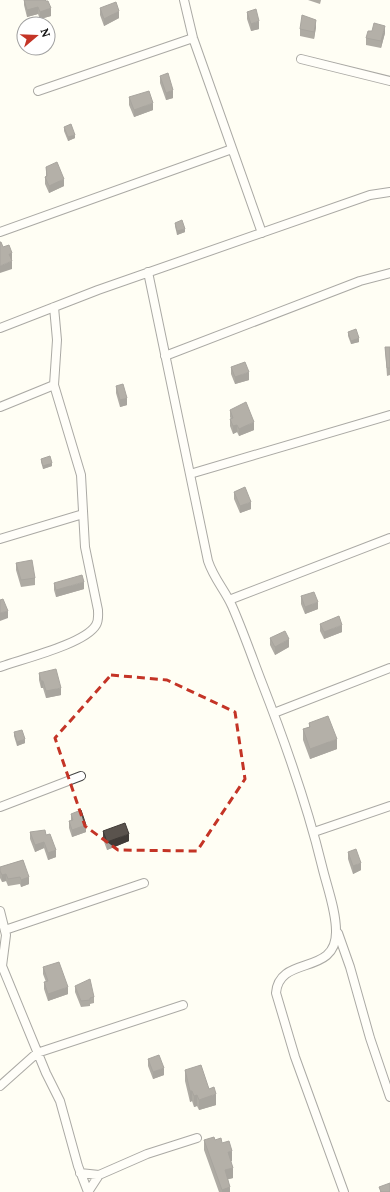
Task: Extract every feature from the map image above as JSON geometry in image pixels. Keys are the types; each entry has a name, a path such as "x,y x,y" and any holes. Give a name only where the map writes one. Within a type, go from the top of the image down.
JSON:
{"street":[{"path":"184,0 193,38 262,233"},
{"path":"38,92 193,38"},
{"path":"301,59 390,81"},
{"path":"0,232 232,149"},
{"path":"0,328 148,272 370,195 390,192"},
{"path":"148,272 208,562 213,575 229,600 274,713 314,832 336,931 350,967 370,1038 390,1097"},
{"path":"165,356 360,281 390,273"},
{"path":"0,667 74,642 96,626 98,618 98,610 85,547 81,475 54,386 57,340 54,307"},
{"path":"0,406 54,386"},
{"path":"190,474 390,416"},
{"path":"0,539 83,514"},
{"path":"229,600 390,538"},
{"path":"274,713 390,668"},
{"path":"0,807 81,776"},
{"path":"314,832 390,806"},
{"path":"6,930 144,883"},
{"path":"0,911 6,930 2,966 37,1053 60,1101 80,1173 88,1192"},
{"path":"336,931 335,947 330,953 316,962 284,974 276,985 276,993 295,1057 344,1192"},
{"path":"0,1086 37,1053 184,1005"},
{"path":"80,1173 99,1175 147,1154 196,1138"},
{"path":"88,1192 99,1175"}],"highlighted area":[{"path":"111,675 167,680 235,712 245,779 197,851 118,850 85,826 55,738"}],"building":[{"path":"24,0 45,0 48,1 51,8 40,12 38,7 27,10"},
{"path":"116,2 119,11 104,19 100,8"},
{"path":"256,9 259,21 251,24 247,12"},
{"path":"302,15 316,20 314,32 300,29"},
{"path":"374,23 385,26 381,41 366,38 368,31 372,31"},
{"path":"168,73 173,90 166,93 160,76"},
{"path":"149,91 153,103 134,110 129,97"},
{"path":"71,124 75,135 68,137 64,127"},
{"path":"57,162 64,179 49,186 45,177 47,176 46,167"},
{"path":"182,220 185,229 177,231 175,223"},
{"path":"0,242 3,247 9,245 12,253 9,254 12,261 0,266"},
{"path":"356,329 359,338 351,341 348,332"},
{"path":"385,347 390,347 390,368 387,368"},
{"path":"245,362 249,372 235,377 231,367"},
{"path":"123,384 127,398 120,400 116,386"},
{"path":"246,402 254,422 239,429 237,425 233,426 230,419 233,418 230,410"},
{"path":"50,456 52,463 43,466 41,459"},
{"path":"245,487 251,502 240,506 234,492"},
{"path":"32,560 35,578 21,580 16,563"},
{"path":"82,575 84,582 56,590 54,583"},
{"path":"314,592 318,602 305,607 301,596"},
{"path":"3,599 8,611 0,613 0,600"},
{"path":"339,616 342,625 324,632 320,624"},
{"path":"285,631 289,639 275,647 270,638"},
{"path":"56,669 61,688 46,691 39,673"},
{"path":"328,716 337,739 310,749 303,729 310,727 309,723"},
{"path":"22,730 25,739 17,742 14,732"},
{"path":"81,810 86,825 72,830 69,821 73,820 71,814"},
{"path":"125,823 129,834 107,842 103,831"},
{"path":"45,830 46,835 50,834 56,850 48,853 44,842 35,845 30,832"},
{"path":"356,849 361,863 353,866 348,852"},
{"path":"23,860 29,877 21,880 20,877 8,879 6,874 2,875 0,867"},
{"path":"59,962 68,987 48,994 44,982 48,981 43,967"},
{"path":"90,979 94,997 90,998 90,1000 81,1001 75,986"},
{"path":"159,1055 164,1068 153,1072 148,1059"},
{"path":"201,1065 209,1089 214,1087 216,1094 199,1100 197,1095 194,1096 192,1091 190,1091 185,1070"},
{"path":"214,1137 215,1140 221,1138 222,1143 229,1141 232,1151 228,1152 233,1168 225,1170 230,1187 222,1190 204,1140"},
{"path":"390,1183 390,1192 381,1192 379,1187"}]}
